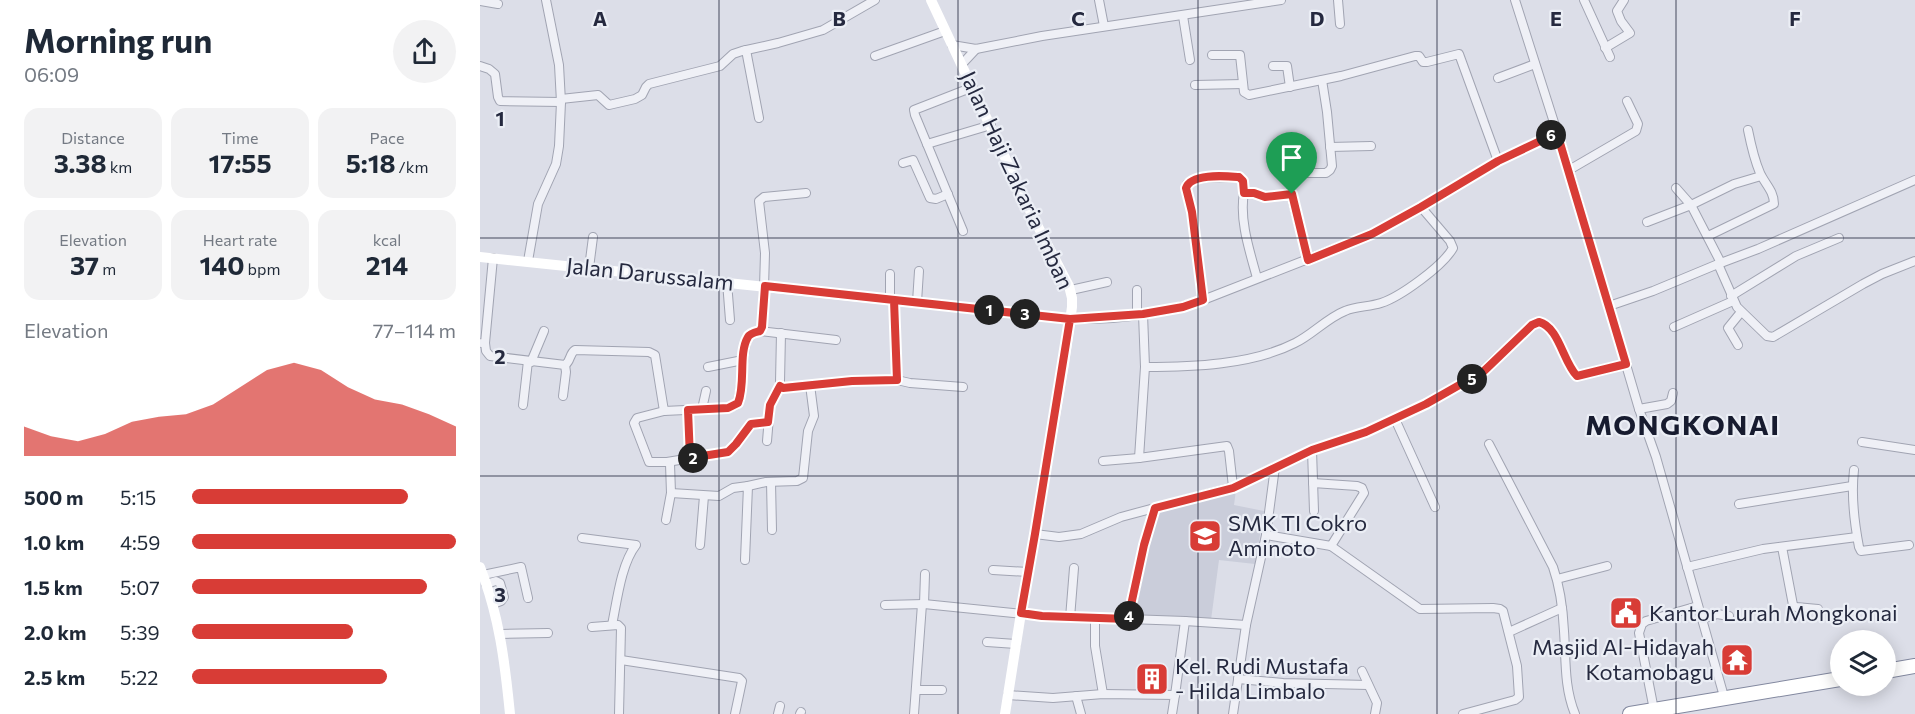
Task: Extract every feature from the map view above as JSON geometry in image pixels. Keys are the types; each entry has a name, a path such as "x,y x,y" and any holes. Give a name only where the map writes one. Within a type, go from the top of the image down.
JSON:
{"highway":[{"path":"1896,669 1915,666"},
{"path":"1896,676 1915,673"},
{"path":"1671,714 1830,681"},
{"path":"1630,714 1830,686"}],"main road":[{"name":"Jalan Haji Zakaria Imban","path":"930,0 1071,290 1070,319 1057,403 1005,714"},
{"name":"Jalan Darussalam","path":"480,257 1070,319"},
{"path":"483,575 500,634 510,714"}],"street":[{"path":"528,261 538,204 558,158 561,101 559,65 546,0"},
{"path":"480,66 495,74 500,101 561,101 598,95 609,105 624,103 639,97 649,84 714,69 725,63 733,54 813,34 875,0"},
{"path":"1099,0 1104,26"},
{"path":"952,45 976,49 1018,39 1183,16 1254,2 1281,0"},
{"path":"1338,0 1340,24"},
{"path":"1515,0 1569,170 1639,409 1656,457 1725,702"},
{"path":"1584,0 1610,57"},
{"path":"1605,48 1630,33 1617,11 1624,0"},
{"path":"480,1 498,4"},
{"path":"1183,16 1190,60"},
{"path":"875,56 945,31"},
{"path":"962,64 976,49"},
{"path":"746,50 759,118"},
{"path":"1212,55 1240,55 1244,92 1249,94 1322,80 1415,56 1419,56 1426,63 1459,54 1498,161"},
{"path":"1498,78 1535,64"},
{"path":"1273,66 1287,66 1290,87"},
{"path":"1308,260 1292,194 1292,177 1295,173 1322,174 1330,170 1332,166 1322,80"},
{"path":"1195,85 1244,84"},
{"path":"963,231 914,110 973,87"},
{"path":"1569,170 1636,131 1638,124 1627,100"},
{"path":"927,144 991,125"},
{"path":"1708,236 1774,204 1773,194 1761,176 1755,160 1748,130"},
{"path":"1070,319 1140,314 1183,307 1203,300 1372,234 1498,161 1558,136"},
{"path":"1330,147 1371,146"},
{"path":"903,163 913,160 930,198 936,199 948,194"},
{"path":"1647,222 1691,205 1734,184 1761,176"},
{"path":"1203,300 1192,212 1186,188 1187,184 1198,178 1239,177 1243,181 1242,202 1245,225 1257,278"},
{"path":"1609,306 1758,249 1915,180"},
{"path":"1676,188 1691,205 1708,236 1732,298 1741,312 1747,315 1767,336 1773,337 1863,284 1915,261"},
{"path":"760,331 765,286 765,253 759,201 764,197 806,193"},
{"path":"1244,193 1254,193 1265,197 1292,194"},
{"path":"1145,367 1203,365 1231,362 1259,355 1293,344 1342,312 1391,299 1422,278 1450,254 1453,248 1450,241 1421,207"},
{"path":"589,268 593,237"},
{"path":"1674,327 1732,298 1796,256 1839,238"},
{"path":"493,258 482,343 486,351 490,356 565,365"},
{"path":"917,302 919,271"},
{"path":"890,274 897,380"},
{"path":"727,282 730,320"},
{"path":"1071,290 1107,282"},
{"path":"1137,290 1145,367 1139,458"},
{"path":"1738,345 1728,328 1741,312"},
{"path":"1035,534 1072,536 1121,517 1233,488 1312,450 1350,438 1426,404 1478,375 1532,325 1539,322 1553,333 1577,376 1626,364"},
{"path":"523,405 529,362 544,331"},
{"path":"768,422 751,424 728,452 667,462 649,462 634,423 637,418 664,411 728,408 736,405 740,398 743,360 749,335 760,331 836,340"},
{"path":"767,441 770,405 780,386 781,333"},
{"path":"563,396 565,365 575,350 653,353 664,411"},
{"path":"708,367 743,360"},
{"path":"780,386 783,388 880,379 963,387"},
{"path":"671,493 719,496 733,488 771,482 797,482 803,478 808,431 814,416 810,385"},
{"path":"702,409 706,391"},
{"path":"1639,409 1666,405 1673,393"},
{"path":"688,410 690,458"},
{"path":"1395,419 1435,507"},
{"path":"1862,442 1915,450"},
{"path":"1489,444 1549,556 1557,579 1562,608 1568,692 1575,714"},
{"path":"1103,461 1227,446 1233,488"},
{"path":"1312,450 1314,512"},
{"path":"666,520 672,473 667,462"},
{"path":"1233,714 1246,625 1266,535 1275,467"},
{"path":"1854,470 1852,486 1857,537 1861,551 1909,545"},
{"path":"771,482 772,530"},
{"path":"1313,483 1357,486 1362,488 1364,493 1331,546"},
{"path":"746,560 748,486"},
{"path":"1739,504 1852,486"},
{"path":"700,545 704,495"},
{"path":"1128,619 1144,545 1155,508"},
{"path":"1266,535 1331,546 1417,607 1500,609 1503,611 1517,666 1519,697 1463,714"},
{"path":"1687,567 1753,551 1857,537"},
{"path":"582,538 636,545 623,575 612,626"},
{"path":"1782,547 1793,605 1818,609"},
{"path":"1557,579 1607,566"},
{"path":"483,575 520,567 528,598"},
{"path":"1070,618 1074,568"},
{"path":"993,570 1028,572"},
{"path":"914,714 925,574"},
{"path":"885,605 923,604 1070,618 1246,625"},
{"path":"1654,710 1639,628 1646,621 1698,606"},
{"path":"1509,632 1562,608"},
{"path":"1702,619 1717,614 1729,616"},
{"path":"1095,618 1095,646 1103,694"},
{"path":"1172,714 1185,621"},
{"path":"592,627 618,625 622,629 619,714"},
{"path":"500,634 548,633"},
{"path":"987,642 1016,644"},
{"path":"621,660 739,678 742,681 735,714"},
{"path":"1362,671 1377,703 1375,714"},
{"path":"1238,679 1283,683 1368,685"},
{"path":"916,690 942,690"},
{"path":"1008,695 1053,698 1103,694 1175,695"},
{"path":"1076,696 1081,714"}],"shaded area":[{"name":"SMK TI Cokro Aminoto","path":"1236,490 1234,505 1264,511 1255,564 1219,560 1211,620 1129,617 1156,512"}],"place":[{"name":"SMK TI Cokro Aminoto","path":"1205,536"},
{"name":"Kantor Lurah Mongkonai","path":"1626,613"},
{"name":"Masjid Al-Hidayah Kotamobagu","path":"1737,660"},
{"name":"Kel. Rudi Mustafa - Hilda Limbalo","path":"1152,679"}],"district":[{"name":"MONGKONAI","path":"1683,425"}],"route":[{"path":"1292,194 1265,197 1254,193 1244,193 1243,181 1239,177 1192,179 1186,188 1192,212 1203,300 1183,307 1143,314 1070,319 929,303 765,286 762,327 760,331 748,337 738,403 728,408 688,410 690,458 728,452 751,424 768,422 770,405 780,386 783,388 880,379 897,380 894,300 1070,319 1021,613 1042,616 1128,619 1144,545 1155,508 1233,488 1312,450 1366,432 1426,404 1484,371 1532,325 1539,322 1542,322 1553,333 1573,373 1577,376 1626,364 1557,133 1498,161 1372,234 1308,260 1292,194"}]}
